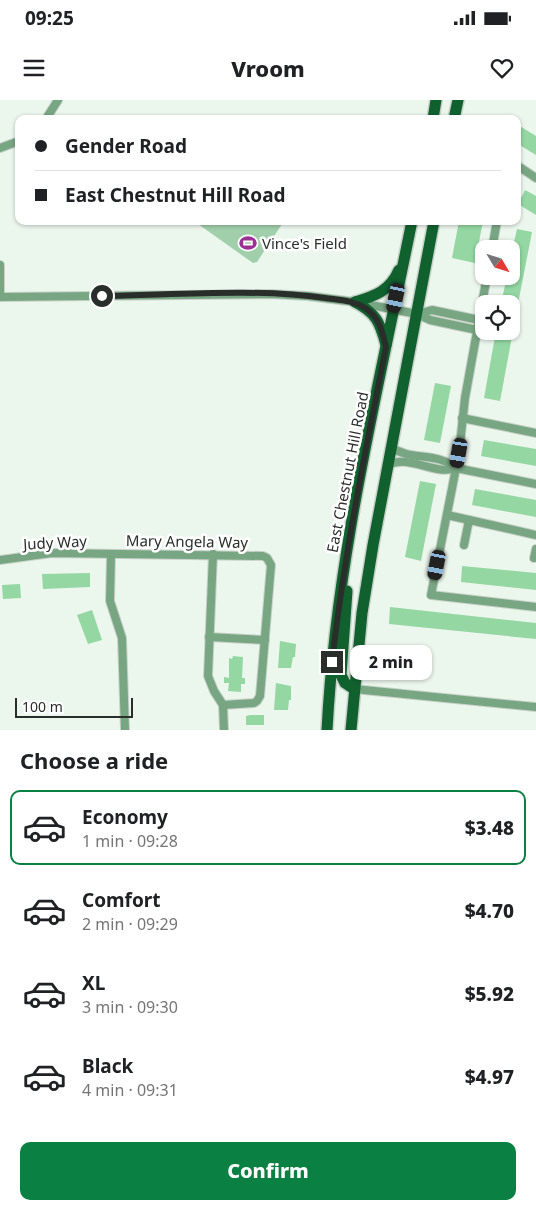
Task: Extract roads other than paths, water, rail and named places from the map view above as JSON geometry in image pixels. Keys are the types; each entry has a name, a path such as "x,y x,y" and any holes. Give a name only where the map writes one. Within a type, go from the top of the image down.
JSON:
{"main road":[{"path":"434,115 436,100"},
{"path":"455,115 458,100"},
{"name":"East Chestnut Hill Road","path":"327,730 330,672 346,557 372,413 411,225"},
{"path":"351,730 362,613 433,225"},
{"path":"354,302 374,297 391,284 398,273 406,252"},
{"path":"354,302 366,308 376,318 381,326 386,347"},
{"path":"346,557 348,578 341,675 345,683 354,689"}],"street":[{"path":"49,115 58,100"},
{"path":"0,148 15,142"},
{"path":"521,168 536,178"},
{"path":"494,240 496,225"},
{"path":"0,266 0,297 270,294 308,296 394,309 417,314 430,320 475,330"},
{"path":"417,314 432,310 475,319"},
{"path":"475,340 462,418 461,439 456,468 431,595 536,607"},
{"path":"462,418 536,433"},
{"path":"391,447 409,454 445,460 456,468 536,484"},
{"path":"388,466 404,462 444,470 456,468"},
{"path":"447,515 536,535"},
{"path":"464,545 469,520"},
{"path":"534,558 536,549"},
{"name":"Judy Way","path":"0,560 52,554 111,554"},
{"path":"111,554 110,601 111,610 122,638 125,730"},
{"name":"Mary Angela Way","path":"111,554 263,556 269,561 271,566 259,699 254,702 223,705"},
{"path":"213,554 208,676 214,691 223,705 224,730"},
{"path":"209,637 265,640"},
{"path":"354,689 536,707"}],"place":[{"name":"Vince's Field","path":"248,243"}]}
